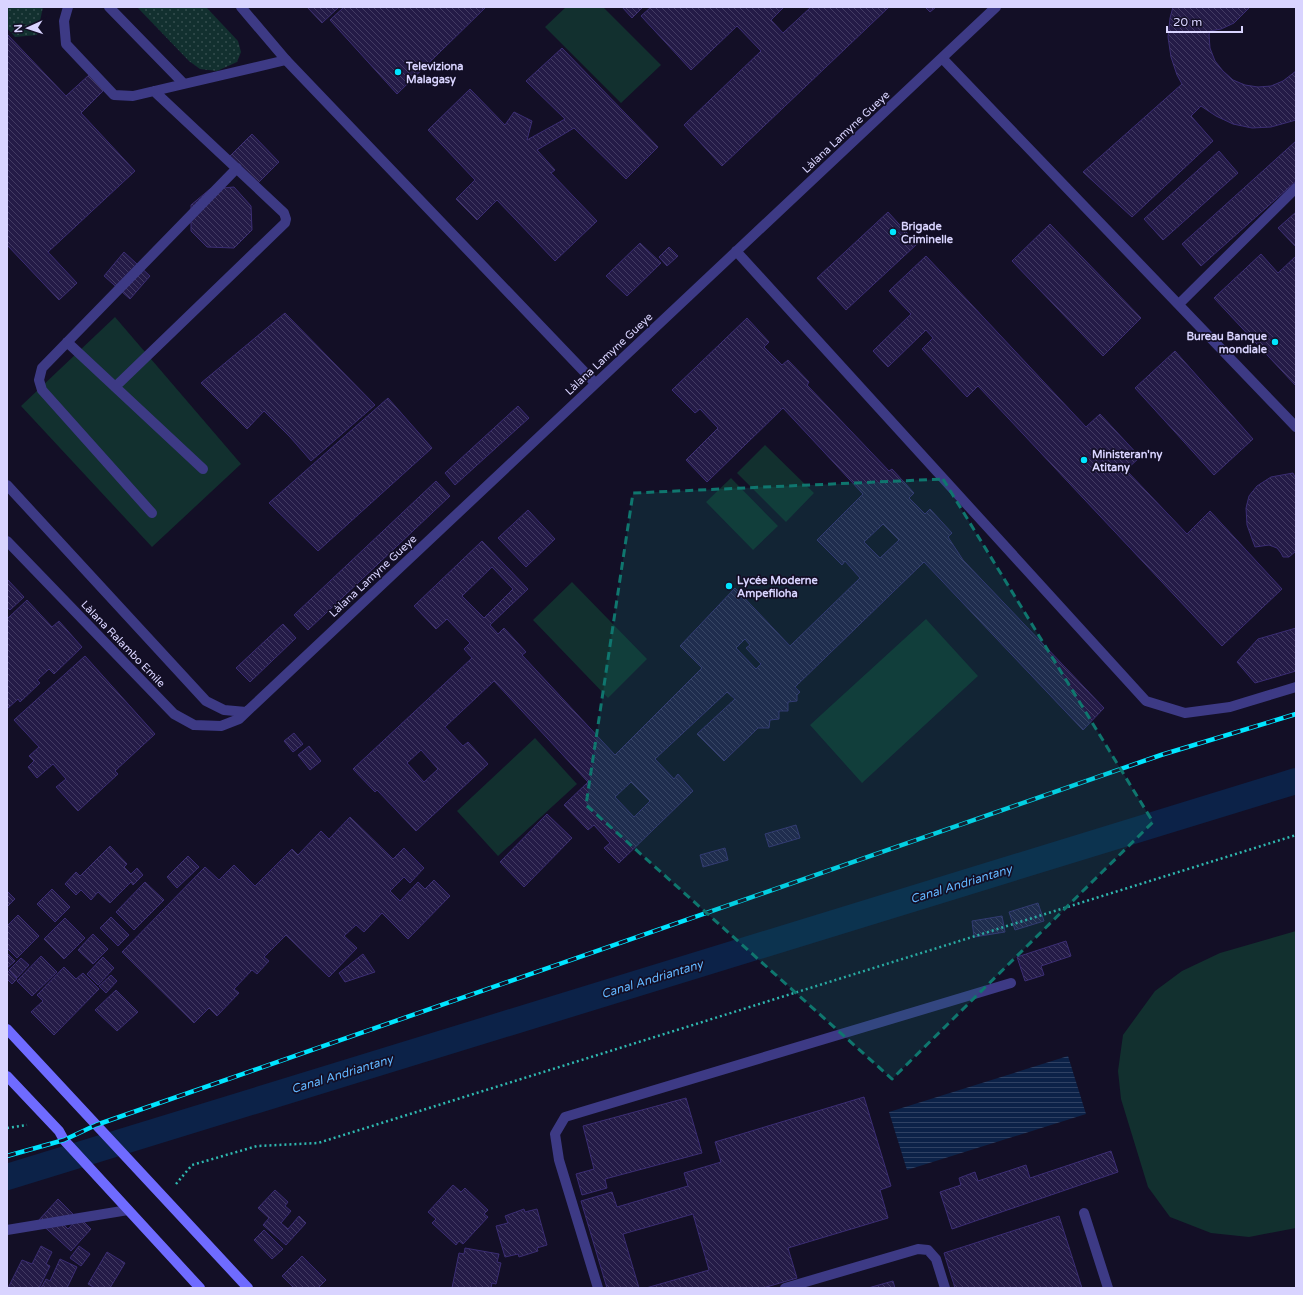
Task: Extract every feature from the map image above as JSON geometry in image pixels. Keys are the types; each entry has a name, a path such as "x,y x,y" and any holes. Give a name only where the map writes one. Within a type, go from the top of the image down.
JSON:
{"main road":[{"path":"7,1029 248,1288"},
{"path":"7,1076 59,1131 64,1140 200,1288"}],"street":[{"path":"68,7 64,21 66,44 114,95 133,96 286,60"},
{"path":"109,7 184,84"},
{"path":"241,7 286,60 595,383"},
{"name":"Làlana Lamyne Gueye","path":"243,715 996,7"},
{"path":"942,58 1296,427"},
{"path":"115,387 285,223 286,218 284,213 154,91"},
{"path":"152,514 42,390 39,380 42,368 237,168"},
{"path":"1179,304 1296,188"},
{"path":"736,251 1146,702 1185,713 1230,706 1296,687"},
{"path":"67,342 203,469"},
{"path":"7,485 206,701 224,710 243,715"},
{"name":"Làlana Ralambo Emile","path":"7,541 174,714 194,725 221,726 243,715"},
{"path":"598,1288 559,1160 555,1134 565,1117 1011,983"},
{"path":"7,1230 128,1210"},
{"path":"1084,1213 1108,1288"},
{"path":"785,1288 918,1249 928,1250 936,1259 945,1288"}],"path":[{"path":"164,1199 192,1165 257,1146 318,1144 1296,835"}],"highlighted area":[{"path":"943,479 1153,822 892,1079 586,805 633,493"}],"green space":[{"path":"7,7 43,7 37,35 15,37 7,28"},
{"path":"137,7 206,7 238,41 241,52 237,62 217,71 200,69 189,61"},
{"path":"566,7 603,7 661,65 621,103 545,27"},
{"path":"115,317 241,464 152,547 21,406"},
{"path":"765,445 814,493 786,522 737,473"},
{"path":"731,478 778,526 753,550 706,502"},
{"path":"572,582 647,659 608,698 533,620"},
{"path":"926,619 978,676 862,783 810,725"},
{"path":"535,738 577,784 498,856 457,811"},
{"path":"1296,931 1296,1228 1249,1237 1211,1233 1170,1217 1148,1187 1121,1099 1118,1071 1123,1035 1155,991 1182,971 1220,953"}],"water":[{"path":"1068,1056 1086,1114 907,1170 889,1112"}],"building":[{"path":"307,7 339,7 322,23"},
{"name":"Televiziona Malagasy","path":"344,7 486,7 397,94 330,20"},
{"path":"622,7 643,7 632,18"},
{"path":"651,7 784,7 771,20 783,33 811,7 889,7 722,166 684,125 761,51 737,26 691,70 641,16"},
{"path":"925,7 936,7 930,12"},
{"path":"1173,7 1250,7 1234,23 1221,29 1210,31 1210,48 1215,61 1233,80 1245,85 1258,87 1271,86 1283,81 1296,71 1296,120 1271,127 1252,128 1233,124 1216,116 1201,106 1191,116 1213,141 1132,217 1083,172 1182,84 1177,75 1171,57 1168,37"},
{"path":"7,34 66,96 89,75 104,90 81,113 135,171 48,252 77,283 59,300 7,245"},
{"path":"562,48 658,147 626,179 574,128 537,150 555,170 551,173 597,221 555,261 497,200 477,220 456,199 475,180 428,130 470,89 505,125 514,112 532,121 527,140 565,119 526,81"},
{"path":"252,134 279,162 256,185 229,157"},
{"path":"1296,141 1296,181 1201,266 1182,244"},
{"path":"1219,151 1238,173 1163,240 1144,219"},
{"path":"234,187 251,206 252,230 234,248 207,247 191,231 191,205 210,189"},
{"path":"888,212 917,244 846,310 817,278"},
{"path":"1296,212 1296,247 1278,228"},
{"path":"1050,224 1141,318 1103,356 1012,261"},
{"path":"640,243 661,263 627,296 606,276"},
{"path":"669,247 678,256 667,266 659,257"},
{"path":"124,252 150,276 130,299 104,276"},
{"name":"Bureau Banque mondiale","path":"1261,254 1278,273 1296,256 1296,386 1214,298"},
{"name":"Ministeran'ny Atitany","path":"926,256 1086,427 1100,414 1140,457 1126,470 1187,534 1210,511 1282,589 1222,646 978,386 967,397 922,349 933,338 926,330 888,367 873,351 911,314 889,291"},
{"path":"285,313 375,405 311,461 264,411 247,429 201,383"},
{"path":"747,318 769,342 764,347 782,365 788,360 809,382 807,385 889,471 892,469 914,493 909,498 925,514 930,509 952,533 948,537 963,560 1104,708 1083,730 924,562 795,687 800,692 797,695 797,701 788,702 788,711 779,711 779,719 770,720 769,728 758,728 724,761 697,734 735,699 727,692 655,759 674,779 678,774 693,791 619,863 604,848 610,843 594,825 588,830 564,805 588,782 494,681 445,727 463,746 468,742 488,764 416,831 377,790 375,792 353,769 472,658 464,649 470,643 447,619 436,629 414,606 482,541 528,589 490,625 498,634 504,628 526,652 522,655 615,755 702,668 680,646 735,588 790,646 860,578 845,561 842,565 817,540 863,494 783,408 707,482 686,460 718,428 700,409 695,413 672,390","holes":["883,524 899,540 880,558 864,542","492,567 513,589 484,618 462,596","745,639 750,645 746,648 761,664 756,669 736,648","421,750 438,769 424,782 407,763","631,782 650,801 634,817 615,797"]},
{"path":"1175,351 1253,439 1214,475 1135,388"},
{"path":"388,398 432,448 318,551 269,503"},
{"path":"518,406 529,418 455,485 445,473"},
{"path":"1293,473 1296,479 1296,551 1289,557 1283,557 1277,548 1269,545 1255,547 1247,525 1246,508 1249,496 1257,486 1271,477"},
{"path":"436,481 450,496 308,630 294,615"},
{"path":"528,510 555,539 526,567 498,538"},
{"path":"7,579 24,597 10,610 7,607"},
{"path":"27,600 52,627 59,621 82,647 54,674 49,669 37,680 40,683 20,702 18,699 7,709 7,619"},
{"path":"283,624 296,638 250,682 236,668"},
{"path":"1296,628 1296,671 1255,683 1237,662 1258,639"},
{"path":"85,656 155,734 115,771 118,774 78,811 56,787 66,779 53,764 37,778 28,767 34,761 29,756 39,747 14,720"},
{"path":"294,733 303,744 293,752 284,741"},
{"path":"309,746 321,761 310,770 298,755"},
{"path":"547,814 572,838 524,887 500,862"},
{"path":"350,817 393,859 404,848 424,868 410,883 404,877 390,891 400,901 418,882 425,889 434,880 450,896 408,939 382,913 364,932 356,925 344,936 357,948 329,977 286,935 264,957 269,961 257,974 252,970 234,989 239,993 217,1016 209,1008 194,1023 122,952 205,867 219,880 234,865 255,886 292,849 298,855 321,831 329,839"},
{"path":"796,825 800,838 769,847 765,834"},
{"path":"110,846 127,864 124,867 131,874 137,868 143,875 133,885 131,882 110,903 98,892 91,900 81,890 76,895 65,884 76,872 80,876"},
{"path":"725,848 728,860 703,867 700,855"},
{"path":"188,856 199,867 177,888 167,877"},
{"path":"145,882 164,900 134,930 116,912"},
{"path":"52,889 70,907 55,922 37,904"},
{"path":"7,891 15,899 7,907"},
{"path":"1038,903 1044,921 1015,930 1009,912"},
{"path":"18,915 39,936 17,958 7,948 7,926"},
{"path":"1002,916 1005,932 974,937 972,921"},
{"path":"111,917 129,935 118,946 100,928"},
{"path":"65,918 85,938 64,959 44,939"},
{"path":"93,934 108,949 93,964 78,950"},
{"path":"1066,941 1071,956 1041,966 1044,975 1025,981 1017,957"},
{"path":"7,953 15,961 7,968"},
{"path":"363,954 375,972 345,982 339,973"},
{"path":"41,956 57,972 32,996 17,981"},
{"path":"103,957 114,968 98,985 87,974"},
{"path":"21,958 29,965 17,978 9,970"},
{"path":"64,967 76,979 83,973 99,989 54,1035 31,1012 43,1001 37,995"},
{"path":"8,971 17,979 12,984 7,979"},
{"path":"111,975 117,981 106,993 99,986"},
{"path":"116,990 138,1012 117,1031 95,1010"},
{"path":"864,1097 891,1186 880,1190 888,1218 788,1248 797,1278 763,1288 646,1288 709,1270 693,1214 623,1234 639,1288 607,1288 581,1201 612,1192 617,1207 688,1186 684,1173 721,1162 715,1142"},
{"path":"686,1098 702,1153 605,1179 607,1188 582,1195 576,1174 594,1169 583,1126"},
{"path":"1111,1151 1118,1172 952,1229 940,1192 961,1185 959,1178 975,1172 978,1181 1026,1165 1030,1178"},
{"path":"453,1185 461,1192 465,1188 488,1210 484,1214 488,1217 463,1244 459,1241 456,1245 432,1223 436,1219 428,1212"},
{"path":"275,1190 288,1202 285,1206 291,1211 281,1223 288,1229 299,1216 306,1223 286,1245 263,1225 269,1218 258,1208"},
{"path":"58,1199 73,1214 63,1224 68,1229 79,1217 91,1229 71,1251 38,1221"},
{"path":"524,1209 525,1212 537,1209 547,1245 537,1248 538,1251 519,1257 518,1254 505,1257 496,1226 508,1223 505,1216"},
{"path":"1059,1216 1082,1288 955,1288 944,1253"},
{"path":"264,1230 283,1249 272,1259 254,1240"},
{"path":"41,1246 52,1252 46,1264 50,1266 39,1288 8,1288 22,1260 32,1264"},
{"path":"79,1246 90,1254 81,1266 70,1258"},
{"path":"465,1248 499,1254 497,1262 501,1263 496,1284 492,1283 491,1288 452,1288 459,1253 464,1254"},
{"path":"107,1252 125,1263 110,1288 95,1288 88,1284"},
{"path":"302,1256 326,1280 318,1288 294,1288 282,1276"},
{"path":"60,1259 77,1267 67,1288 41,1288 46,1279 50,1281"},
{"path":"893,1281 895,1288 868,1288"}],"waterway":[{"path":"1164,817 1296,774"},
{"name":"Canal Andriantany","path":"7,1177 1296,781"}],"railway":[{"path":"7,1156 64,1140 96,1125 1161,755 1296,714"}],"place":[{"name":"Televiziona Malagasy","path":"398,72"},
{"name":"Brigade Criminelle","path":"893,232"},
{"name":"Bureau Banque mondiale","path":"1275,342"},
{"name":"Ministeran'ny Atitany","path":"1084,460"},
{"name":"Lycée Moderne Ampefiloha","path":"729,586"}]}
